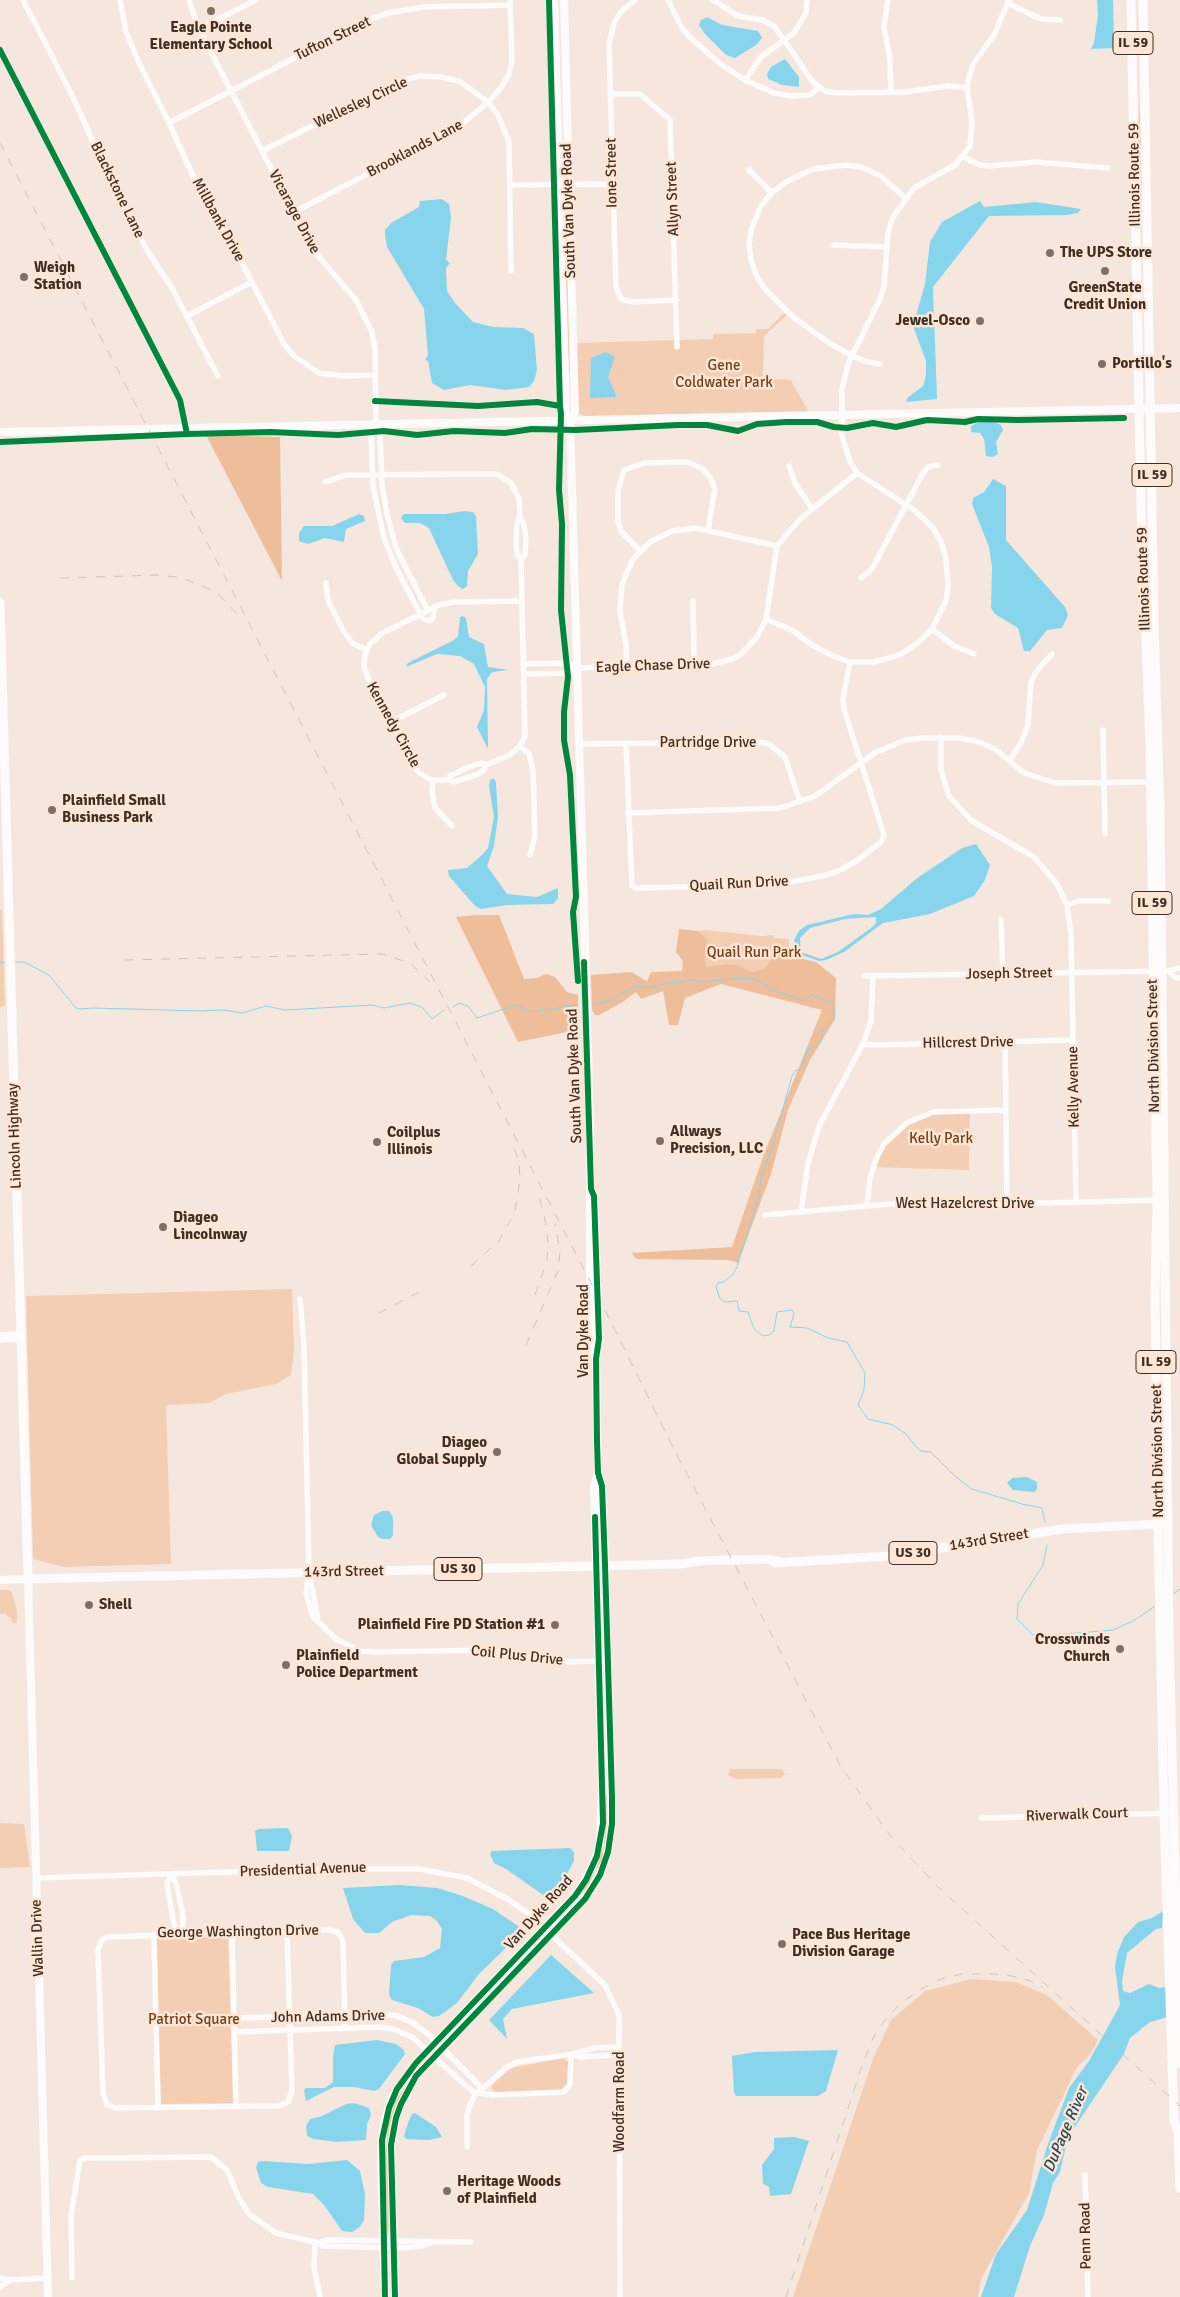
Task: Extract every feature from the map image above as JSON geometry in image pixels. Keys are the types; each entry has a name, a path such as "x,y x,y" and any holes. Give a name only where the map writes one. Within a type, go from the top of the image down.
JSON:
{"main road":[{"name":"Illinois Route 59","path":"1132,0 1144,587 1149,709"},
{"name":"Illinois Route 59","path":"1143,0 1157,700"},
{"path":"1134,86 1145,90"},
{"path":"1144,587 1154,603"},
{"name":"Lincoln Highway","path":"0,602 1,715 10,954 28,1580"},
{"name":"North Division Street","path":"1155,782 1157,700"},
{"name":"North Division Street","path":"1149,709 1155,782 1161,971 1161,1200 1164,1298 1163,1524 1160,1608 1166,1667"},
{"name":"North Division Street","path":"1163,1524 1169,1587 1166,1667 1169,1813 1167,1895 1175,2022 1174,2120 1179,2129 1180,2188"},
{"name":"143rd Street","path":"28,1580 688,1563 700,1566 767,1565 781,1562 890,1556 1049,1531 1163,1524"},
{"name":"North Division Street","path":"1169,1813 1176,1917 1173,1973"},
{"name":"North Division Street","path":"1175,2022 1180,2064"}],"street":[{"name":"Blackstone Lane","path":"23,0 72,95 116,192 148,252 187,316 218,376"},
{"name":"Millbank Drive","path":"120,0 126,32 133,51 170,123 204,200 237,253 284,344 305,366 319,373 332,376 374,374"},
{"name":"Vicarage Drive","path":"189,0 199,29 314,251 356,300 372,332 375,349 376,424 380,431 381,475 387,514 396,548 428,611"},
{"path":"199,29 256,0"},
{"name":"South Van Dyke Road","path":"554,0 566,411 570,420 591,1189"},
{"name":"South Van Dyke Road","path":"564,0 575,412 570,420"},
{"name":"Ione Street","path":"635,0 621,12 610,32 612,184 617,293 621,299 632,302 676,300"},
{"path":"668,0 679,22 691,38 719,63 745,80 774,93 791,96 810,95 818,88"},
{"path":"713,0 738,16 769,22 818,88 835,93 915,92 948,86 967,88"},
{"path":"745,80 761,57 784,41 800,25 806,13 807,0"},
{"path":"888,0 884,27 890,60 891,92"},
{"name":"Tufton Street","path":"170,123 368,20 388,13 424,7 510,2"},
{"name":"Brooklands Lane","path":"294,212 456,128 488,102 501,88 509,74 512,61 510,2"},
{"path":"766,619 792,630 824,652 850,662 873,662 900,655 920,641 932,629 946,601 948,587 946,558 941,542 933,528 923,517 857,473 844,448 842,415 844,376 880,299 884,286 886,247 893,217 914,188 955,165 970,146 972,134 967,88 974,63 994,35 1008,2 1041,19 1060,20"},
{"name":"Wellesley Circle","path":"262,151 404,80 420,76 441,77 459,81 488,102 498,115 509,142 511,271"},
{"name":"Allyn Street","path":"610,94 640,94 670,120 677,347"},
{"path":"963,157 980,165 989,166 1036,162 1108,168"},
{"path":"880,364 864,361 829,343 792,316 766,290 757,277 751,260 749,244 751,230 761,206 772,193 786,182 814,169 847,166 871,170 905,198"},
{"path":"749,170 772,193"},
{"path":"510,185 612,184"},
{"path":"834,245 886,247"},
{"path":"187,316 252,282"},
{"path":"0,432 1180,408"},
{"name":"Vicarage Drive","path":"376,424 371,431 372,475 378,516 388,551 420,615"},
{"path":"640,551 621,531 618,522 618,491 624,470 644,463 687,462 703,469 715,488 708,530"},
{"path":"861,578 872,569 922,473 928,467 938,465"},
{"path":"789,466 794,484 812,509"},
{"name":"Eagle Chase Drive","path":"524,664 568,663 576,668 694,666 721,663 742,654 757,637 766,619 777,546 791,527 857,473"},
{"path":"325,482 346,475 497,474 508,480 515,487 519,499 520,517 524,524 526,540 524,554 521,559"},
{"path":"378,516 387,514"},
{"path":"520,517 516,523 516,542 521,559 525,731 520,746 528,754 533,770 535,836 530,855"},
{"path":"627,668 620,601 627,569 640,551 650,542 672,531 690,528 708,530 777,546"},
{"path":"388,551 396,548"},
{"path":"400,577 408,572"},
{"path":"326,583 328,601 343,630 352,643 366,650 381,634 435,607 454,602 522,601"},
{"path":"693,601 694,666"},
{"path":"420,615 422,619 429,620 435,616 435,607"},
{"path":"932,629 954,646 974,654"},
{"name":"Kennedy Circle","path":"366,650 364,661 365,673 415,768 422,776 433,780 450,780 453,782 484,770 486,765"},
{"path":"1009,761 1021,743 1028,725 1031,681 1039,668 1052,654"},
{"name":"Quail Run Drive","path":"626,744 630,881 632,886 636,888 774,885 826,875 855,862 880,842 884,835 844,709 843,699 850,662"},
{"name":"Eagle Chase Drive","path":"524,674 568,673 576,668"},
{"path":"391,722 444,695"},
{"path":"1103,730 1105,834"},
{"path":"628,812 780,808 800,802 830,787 876,752 906,740 941,737 976,741 995,749 1024,773 1047,781 1067,784 1155,782"},
{"name":"Kelly Avenue","path":"941,737 941,770 948,796 972,821 1034,858 1057,884 1067,905 1070,917 1076,1203"},
{"name":"Partridge Drive","path":"578,744 758,742 769,744 785,758 800,802"},
{"name":"Kennedy Circle","path":"450,780 450,776 471,766 482,763 486,765 510,755 520,746"},
{"path":"433,780 432,793 435,808 452,826"},
{"path":"1067,905 1078,901 1108,901"},
{"path":"1001,920 1003,974"},
{"path":"1161,971 1180,968"},
{"path":"1161,971 1180,978"},
{"name":"Joseph Street","path":"865,976 1161,971"},
{"path":"800,1212 808,1163 819,1126 863,1044 871,1021 873,976"},
{"name":"Hillcrest Drive","path":"863,1044 1005,1043 1073,1040"},
{"path":"1005,1043 1007,1204"},
{"path":"867,1206 870,1178 877,1157 884,1144 907,1123 933,1112 1005,1110"},
{"name":"Van Dyke Road","path":"385,2297 381,2155 384,2123 397,2089 407,2074 431,2054 443,2050 590,1892 600,1875 608,1852 612,1824 612,1796 606,1565 602,1486 598,1473 596,1359 592,1339 590,1290 588,1197 591,1189"},
{"name":"West Hazelcrest Drive","path":"765,1215 900,1203 1007,1204 1161,1200"},
{"name":"Coil Plus Drive","path":"300,1299 304,1346 309,1572 318,1620 336,1639 349,1647 366,1652 491,1650 547,1662 608,1661"},
{"path":"0,1335 21,1337"},
{"path":"0,1340 21,1337"},
{"name":"Van Dyke Road","path":"395,2297 391,2145 396,2118 416,2076 436,2043 581,1888 592,1868 600,1843 602,1797 594,1486 598,1473"},
{"name":"143rd Street","path":"0,1580 28,1580"},
{"name":"Wallin Drive","path":"28,1580 48,2297"},
{"name":"Riverwalk Court","path":"981,1818 1169,1813"},
{"name":"Presidential Avenue","path":"36,1878 326,1869 419,1869 466,1878 489,1888 522,1909 551,1934"},
{"path":"171,1875 167,1884 174,1925 179,1934"},
{"path":"171,1875 176,1883 183,1914 183,1926 179,1934"},
{"name":"George Washington Drive","path":"158,2107 116,2108 107,2105 102,2094 98,1950 102,1940 112,1936 154,1934 329,1930 341,1935 345,2028"},
{"path":"154,1934 158,2107 279,2106 288,2102 292,2091 287,1932"},
{"path":"232,1933 236,2106"},
{"name":"Woodfarm Road","path":"551,1934 605,1985 612,1996 619,2015 620,2297"},
{"name":"John Adams Drive","path":"234,2018 345,2015 398,2016 413,2023 436,2043 479,2085 480,2091"},
{"name":"John Adams Drive","path":"235,2032 345,2028 393,2029 412,2037 473,2092 480,2091 497,2095 564,2092 570,2085 572,2054"},
{"path":"467,2146 468,2111 472,2101 503,2070 515,2063 572,2054 581,2050 604,2046 614,2047 620,2051 612,2056 580,2057 572,2054"},
{"path":"72,2278 71,2216 80,2160 85,2158 211,2157 227,2170 242,2203 259,2222 276,2233 317,2242 326,2240 393,2244 471,2242"},
{"name":"Penn Road","path":"1085,2175 1088,2297"},
{"path":"317,2242 314,2267 320,2297"},
{"path":"0,2278 10,2280 48,2278"},
{"path":"0,2287 10,2280"}],"green space":[{"path":"1139,99 1144,201 1143,218 1138,134"},
{"path":"563,198 568,278 572,409 566,325"},
{"name":"Gene Coldwater Park","path":"784,313 787,315 764,336 763,378 791,380 808,411 585,416 578,413 576,343 713,339 713,334 756,333 756,329 768,329"},
{"path":"0,910 2,910 5,1006 0,1007"},
{"name":"Quail Run Park","path":"699,931 762,936 773,935 773,938 789,939 789,947 782,948 765,969 753,972 738,965 727,964 707,967 705,961 707,940"},
{"name":"Kelly Park","path":"970,1110 969,1170 874,1167 884,1144 919,1116"},
{"path":"292,1289 294,1350 291,1375 276,1384 226,1394 210,1403 166,1405 171,1564 64,1567 33,1559 26,1296"},
{"path":"0,1590 11,1590 17,1610 17,1623 13,1623 11,1618 5,1614 0,1614"},
{"path":"730,1769 782,1769 785,1774 781,1778 736,1779 728,1775"},
{"path":"607,1794 606,1852 593,1883 573,1904 592,1872 604,1799"},
{"path":"0,1823 24,1824 30,1867 0,1868"},
{"name":"Patriot Square","path":"228,1935 233,2103 161,2104 156,1936"},
{"path":"971,1979 1016,1982 1047,1995 1098,2040 1089,2056 1077,2067 1037,2150 1029,2193 981,2279 978,2297 793,2297 873,2059 891,2020 925,1991"},
{"path":"428,2056 406,2087 396,2111 391,2222 387,2237 383,2150 388,2116 401,2086"},
{"path":"562,2058 568,2062 567,2083 560,2091 495,2092 491,2088 493,2084 512,2068"}],"shaded area":[{"path":"206,435 280,437 282,581"},
{"path":"499,915 524,979 537,978 546,974 555,977 567,992 578,995 578,1016 572,1031 518,1042 456,917"},
{"path":"679,929 699,931 707,940 705,961 707,967 727,964 738,965 753,972 764,969 782,948 789,947 799,958 816,962 836,978 835,1019 810,1060 788,1110 771,1174 738,1263 729,1260 636,1259 632,1253 732,1247 764,1154 822,1010 721,984 685,998 678,1025 669,1025 663,991 641,999 636,992 621,1003 599,1015 595,1015 592,1010 591,975 631,972 647,981 651,972 682,971 683,961 676,952"}],"water":[{"path":"1097,0 1113,0 1114,48 1091,49 1094,43 1098,15"},
{"path":"707,17 722,25 758,31 762,38 756,45 735,58 726,55 705,34 699,25 701,20"},
{"path":"785,59 799,77 799,87 782,85 768,79 767,74 771,67"},
{"path":"442,199 449,204 451,217 446,260 450,263 446,268 447,291 455,303 473,322 493,327 523,328 534,334 537,370 534,381 529,387 506,390 470,385 444,390 432,383 428,361 425,360 428,355 424,309 387,247 385,230 391,223 419,207 420,201"},
{"path":"980,201 984,207 1036,202 1081,209 1078,213 1067,215 989,216 933,287 937,399 906,402 907,398 923,386 926,375 926,361 913,326 925,284 930,242 942,222"},
{"path":"606,352 615,357 608,377 617,397 590,398 591,358"},
{"path":"979,422 994,422 1001,425 1003,430 996,442 998,454 992,457 986,456 984,439 980,433 971,432 971,426"},
{"path":"993,479 1006,486 1006,540 1065,607 1068,615 1062,628 1047,630 1030,651 1024,651 1018,628 995,614 991,608 992,567 989,547 972,504 973,498 984,492"},
{"path":"464,511 473,512 476,516 478,554 468,571 467,586 463,589 453,580 429,528 420,523 405,523 401,518 404,514 445,514"},
{"path":"359,514 364,516 365,521 346,529 344,542 325,538 308,544 299,541 299,533 304,526 332,526"},
{"path":"460,617 466,618 469,637 484,644 488,667 509,670 492,672 487,679 488,749 477,727 484,710 485,687 474,664 460,656 437,654 406,667 408,663 454,640 458,636"},
{"path":"494,778 498,817 494,846 487,866 507,894 537,897 558,888 558,898 553,904 506,905 481,909 475,906 449,876 448,870 467,868 488,848 494,817 489,786 490,780"},
{"path":"976,844 990,865 985,880 974,896 930,914 883,923 844,952 826,960 819,961 799,954 794,940 799,931 807,925 854,914 868,915 881,909 916,879 962,848","holes":["876,917 876,923 871,928 838,952 821,959 801,952 800,938 810,928 845,919"]},
{"path":"1027,1477 1037,1482 1037,1489 1034,1492 1013,1490 1007,1483 1012,1478"},
{"path":"382,1511 389,1511 393,1517 393,1535 390,1539 378,1537 371,1525 374,1515"},
{"path":"288,1828 292,1836 289,1851 257,1851 255,1831 259,1829"},
{"path":"570,1848 574,1852 574,1861 567,1874 556,1889 550,1894 543,1895 506,1869 494,1863 490,1854 492,1851"},
{"path":"399,1885 437,1888 460,1895 493,1909 518,1926 519,1932 515,1939 479,1974 457,2003 439,2016 433,2017 418,2008 392,2000 389,1995 391,1965 394,1961 424,1957 440,1948 442,1929 437,1921 430,1916 411,1915 392,1922 379,1933 365,1933 353,1919 343,1888"},
{"name":"DuPage River","path":"1163,1911 1162,1928 1156,1929 1127,1953 1122,1981 1123,1991 1130,1993 1149,1984 1159,1988 1165,1987 1175,2015 1150,2022 1130,2038 1124,2054 1068,2137 1060,2172 1053,2183 1044,2215 1030,2246 1014,2297 981,2297 996,2254 1027,2210 1048,2144 1069,2088 1089,2061 1120,2005 1115,1967 1117,1954 1124,1937 1138,1922 1152,1918"},
{"path":"551,1955 594,1993 512,2009 503,2019 507,2039 489,2020"},
{"path":"377,2040 396,2044 404,2050 405,2054 379,2089 374,2091 354,2087 334,2087 306,2101 304,2090 306,2088 325,2088 333,2082 335,2045"},
{"path":"838,2050 826,2091 818,2096 736,2096 734,2092 732,2056 755,2052"},
{"path":"354,2103 369,2108 371,2115 367,2124 366,2140 337,2142 313,2139 307,2136 306,2126 310,2119 322,2116 346,2104"},
{"path":"415,2113 436,2127 442,2137 429,2140 406,2139 404,2136 408,2123 412,2114"},
{"path":"794,2137 809,2141 791,2194 770,2196 769,2187 763,2184 762,2165 774,2149 774,2138"},
{"path":"347,2160 360,2171 365,2194 364,2220 360,2227 352,2232 342,2231 324,2205 313,2194 268,2187 261,2183 256,2168 258,2162 264,2161 308,2164"}],"waterway":[{"path":"0,962 4,963"},
{"path":"16,962 24,962 49,975 76,1008 80,1009 224,1010 242,1013 266,1006 285,1010 372,1005 384,1008 410,1003 422,1007 432,1019 444,1010"},
{"path":"592,1004 607,1002 636,986 650,988 692,979 701,982 744,978 754,979 772,989 802,1000 812,995 833,1003 835,1017 823,1029 821,1041 817,1047 807,1049 804,1063 792,1076 772,1148 761,1177 759,1196 737,1267 733,1274 724,1282 718,1283 716,1287 720,1299 725,1302 737,1301 739,1311 748,1312 754,1329 763,1336 769,1335 774,1331 777,1312 792,1310 794,1314 790,1327 807,1328 828,1338 847,1342 865,1373 864,1390 858,1405 868,1419 893,1425 906,1434 921,1451 931,1452 956,1477 972,1489 1042,1508 1045,1522"},
{"path":"453,1007 459,1003 468,1006 477,1018 516,1005 531,1012 577,1005"},
{"path":"1047,1545 1043,1565 1018,1604 1017,1619 1033,1635 1113,1630 1135,1620 1155,1606"},
{"path":"1173,1594 1180,1589"}],"railway":[{"path":"0,143 605,1310 676,1453 841,1767 892,1838 938,1887 1180,2106"},
{"path":"60,578 160,575 183,578 216,592 241,618"},
{"path":"125,960 382,954 410,963 430,982"},
{"path":"471,1266 499,1241 515,1212 520,1179 519,1162 512,1141"},
{"path":"535,1295 547,1261 548,1244 546,1224 538,1191"},
{"path":"526,1345 558,1271 560,1252 555,1223"},
{"path":"379,1313 423,1290"},
{"path":"786,2297 863,2063 874,2036 885,2020 901,2003 921,1989 941,1979 962,1974 1003,1974 1028,1980 1043,1987"}],"cycle path":[{"path":"549,0 560,406"},
{"path":"0,50 180,400 187,434 271,432 338,435 384,431 417,435 454,431 505,433 532,429 576,430 678,425 707,425 738,431 757,424 786,422 817,422 834,427 847,428 873,423 896,427 927,420 965,422 978,419 1124,418"},
{"path":"375,401 478,406 537,402 560,406 561,610 568,677 564,712 564,740 570,775 576,897 573,912 578,981"},
{"path":"0,442 187,434"},
{"path":"395,2297 391,2145 396,2118 401,2104 416,2076 585,1899 600,1875 608,1852 612,1824 602,1486 598,1473 597,1442 596,1359 599,1339 594,1196 591,1189 584,962"},
{"path":"385,2297 382,2140 389,2108 397,2089 416,2063 575,1896 586,1880 597,1856 603,1823 595,1517"}],"place":[{"name":"Eagle Pointe Elementary School","path":"211,11"},
{"name":"The UPS Store","path":"1050,253"},
{"name":"GreenState Credit Union","path":"1105,271"},
{"name":"Weigh Station","path":"24,277"},
{"name":"Jewel-Osco","path":"980,321"},
{"name":"Portillo's","path":"1102,364"},
{"name":"Plainfield Small Business Park","path":"52,810"},
{"name":"Allways Precision, LLC","path":"660,1141"},
{"name":"Coilplus Illinois","path":"377,1142"},
{"name":"Diageo Lincolnway","path":"163,1227"},
{"name":"Diageo Global Supply","path":"497,1452"},
{"name":"Shell","path":"89,1605"},
{"name":"Plainfield Fire PD Station #1","path":"555,1625"},
{"name":"Crosswinds Church","path":"1120,1649"},
{"name":"Plainfield Police Department","path":"286,1665"},
{"name":"Pace Bus Heritage Division Garage","path":"782,1944"},
{"name":"Heritage Woods of Plainfield","path":"447,2191"}]}
